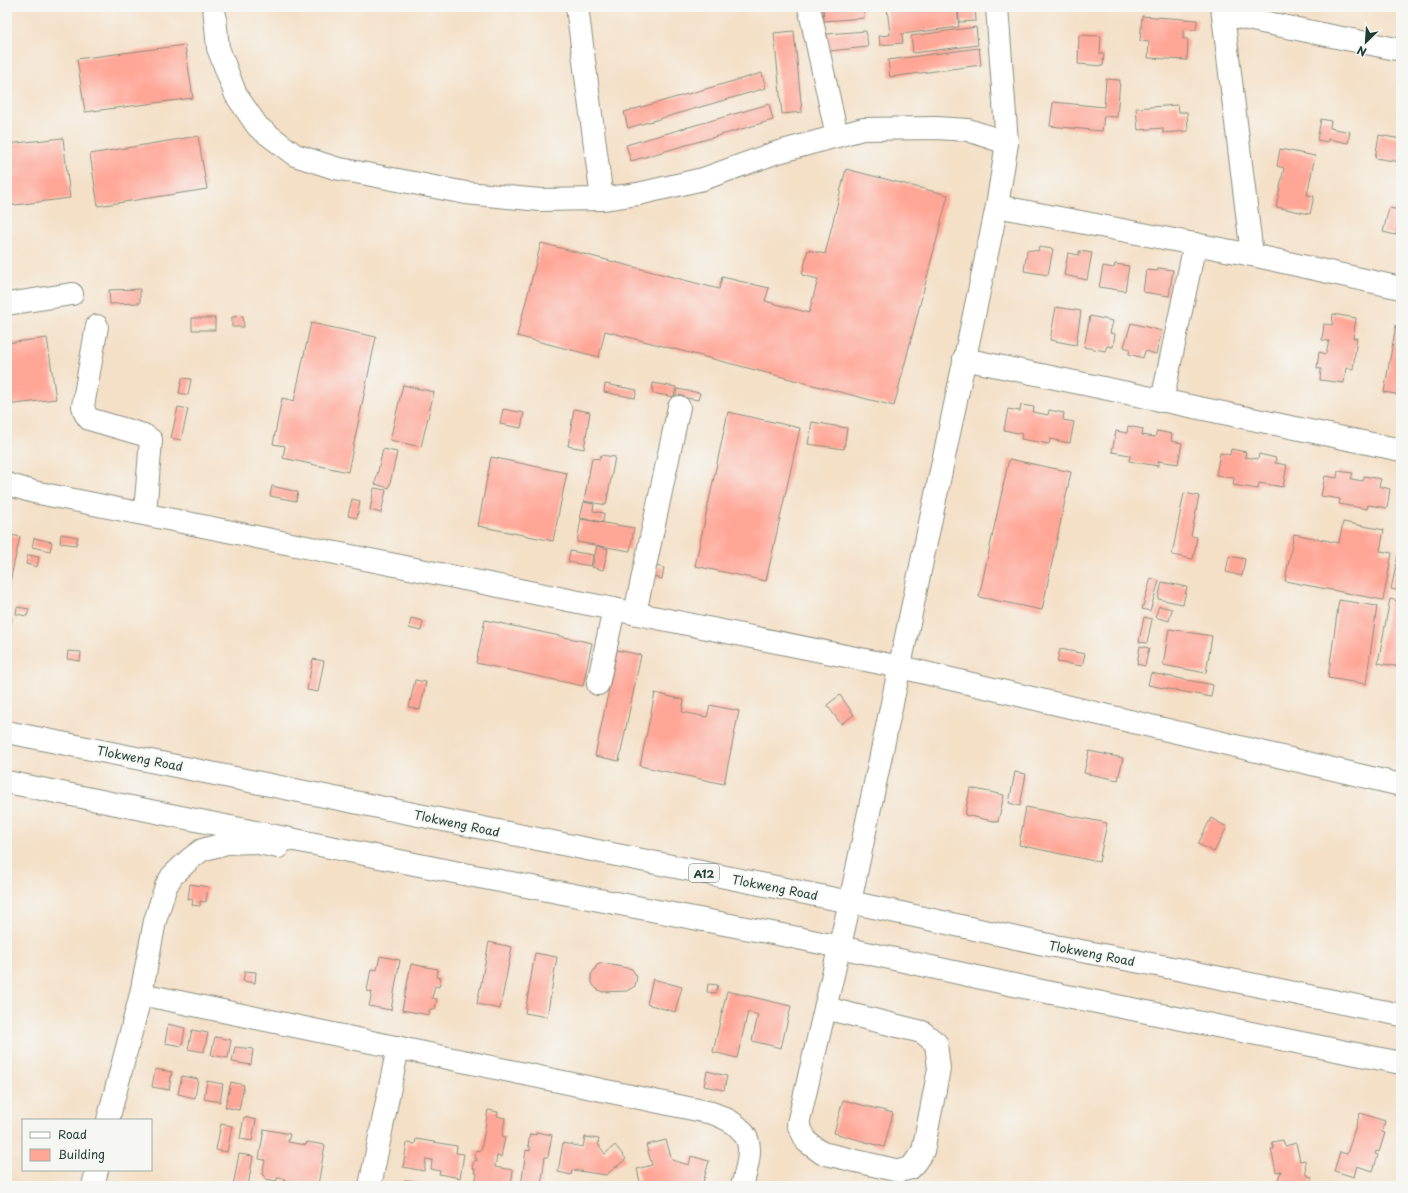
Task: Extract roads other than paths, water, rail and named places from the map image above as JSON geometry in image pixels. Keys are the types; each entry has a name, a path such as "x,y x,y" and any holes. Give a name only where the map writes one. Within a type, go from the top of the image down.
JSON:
{"street":[{"path":"214,7 218,48 236,95 258,127 295,155 335,168 466,193 540,200 602,199 638,194 703,179 775,153 863,128 936,128 968,130 1007,143"},
{"path":"577,7 602,199"},
{"path":"809,7 836,136"},
{"path":"825,1008 922,1032 936,1043 939,1069 923,1151 910,1168 899,1171 822,1153 808,1142 798,1124 825,1008 840,947 850,902 997,206 1007,143 997,7"},
{"path":"1252,255 1223,10 1401,50"},
{"path":"997,206 1252,255 1401,288"},
{"path":"1162,400 1195,244"},
{"path":"7,304 72,294"},
{"path":"97,326 83,406 89,419 144,435 151,440 145,513"},
{"path":"964,359 1401,450"},
{"path":"598,684 624,611 679,406"},
{"path":"7,484 34,492 145,513 900,667 1401,784"},
{"name":"Tlokweng Road","path":"7,732 850,902 1044,944 1167,967 1401,1015"},
{"path":"7,782 474,876 790,936 1037,990 1401,1063"},
{"path":"108,1119 141,994 155,921 166,886 172,876 202,850 227,842 253,842 362,863 449,876 474,876"},
{"path":"141,994 712,1113 725,1118 738,1126 746,1138 750,1151 742,1186"},
{"path":"370,1186 398,1047"},
{"path":"93,1186 97,1171"}]}
